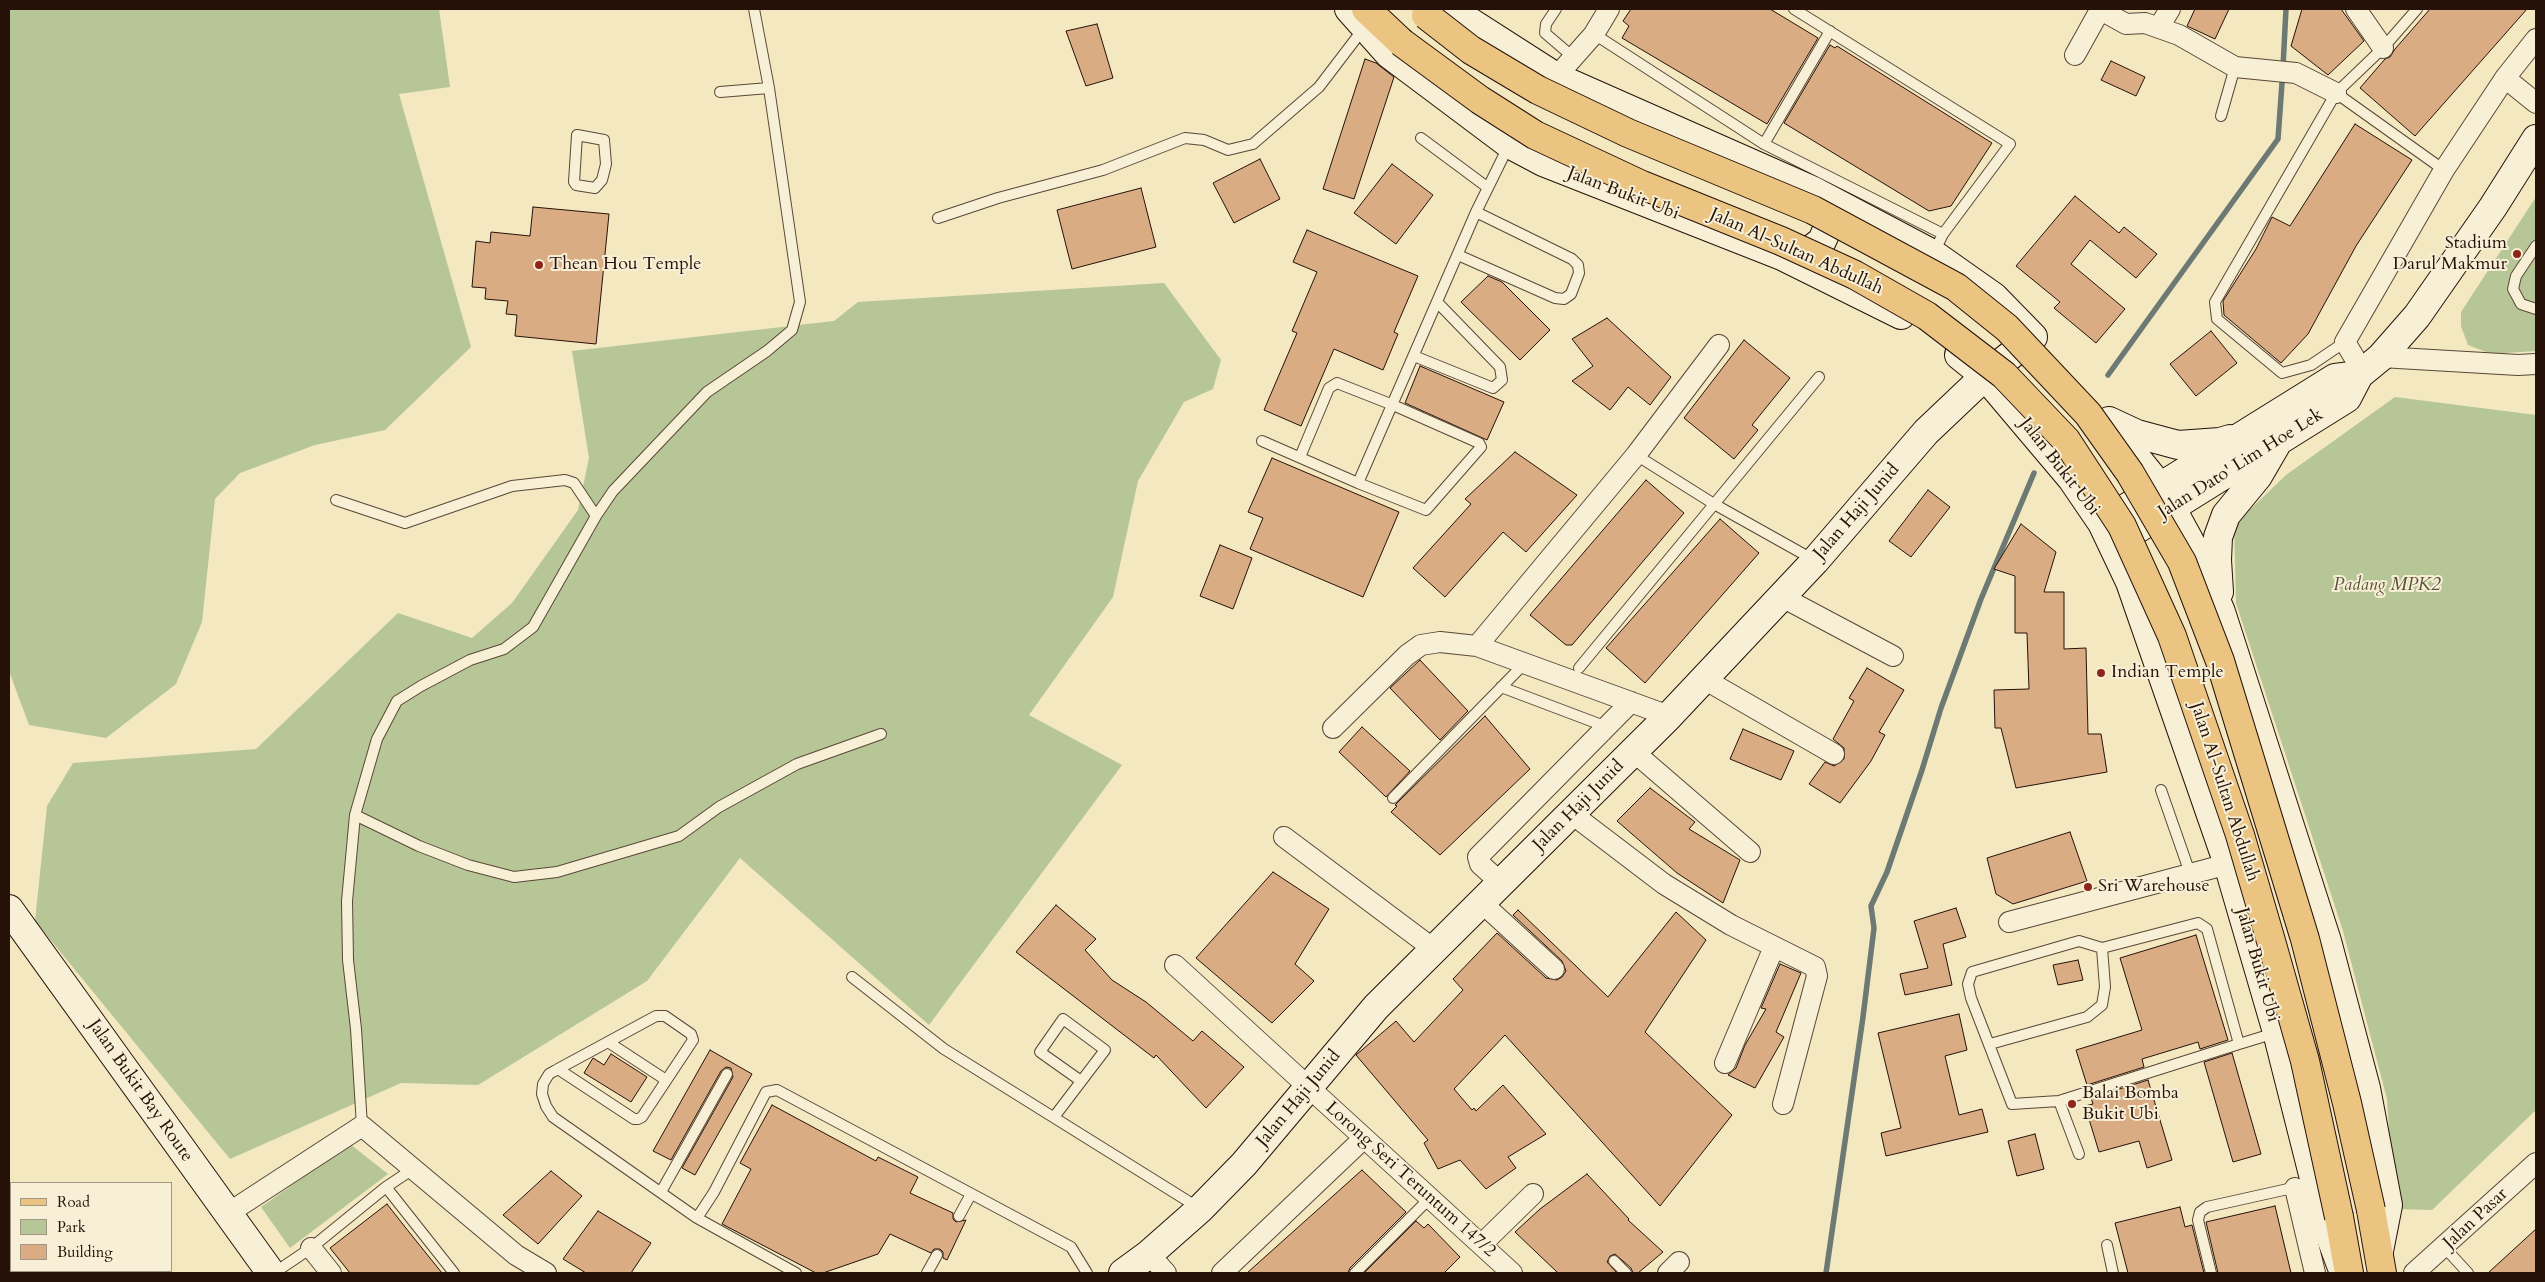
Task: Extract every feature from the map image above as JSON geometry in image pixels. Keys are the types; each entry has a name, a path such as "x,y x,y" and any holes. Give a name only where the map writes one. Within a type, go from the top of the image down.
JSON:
{"main road":[{"name":"Jalan Al-Sultan Abdullah","path":"1432,11 1471,50 1538,90 1628,133 1813,210 1956,287 2007,328 2088,414 2135,480 2182,562 2220,661 2305,939 2347,1103 2371,1210 2380,1263"},
{"name":"Jalan Al-Sultan Abdullah","path":"1360,15 1401,42 1480,100 1535,135 1642,185 1781,242 1855,275 1926,316 2004,376 2066,440 2122,526 2148,580 2175,644 2240,835 2305,1060 2339,1217 2349,1273"}],"street":[{"path":"1556,77 1594,34 1609,9"},
{"path":"2075,55 2099,9 2126,24 2145,23 2179,35 2236,67 2296,73 2336,92"},
{"path":"2159,27 2170,9"},
{"path":"2356,9 2383,48"},
{"path":"1432,11 1598,98 1938,244 2032,337 2105,419 2166,497 2195,551 2220,612 2327,941 2366,1088 2388,1205 2380,1263"},
{"name":"Jalan Bukit Ubi","path":"1360,15 1389,54 1509,144 1543,162 1782,256 1904,316 1942,341 1985,376 2072,479 2108,533 2130,582 2228,864 2277,1032 2305,1186 2325,1222 2344,1273"},
{"path":"2530,367 2368,368 2345,342 2444,170 2505,78 2536,39"},
{"path":"2505,78 2536,103"},
{"name":"Jalan Dato' Lim Hoe Lek","path":"2108,533 2166,497 2277,441 2347,398 2368,368 2417,316 2493,207 2536,139"},
{"path":"1782,256 1810,250 1822,242 1828,227 1825,207 1814,191"},
{"name":"Jalan Haji Junid","path":"1123,1273 1158,1264 1200,1209 1244,1164 1376,1008 1669,716 1815,561 1926,432 1985,376 2032,337"},
{"path":"1477,646 1636,455 1719,345"},
{"name":"Jalan Dato' Lim Hoe Lek","path":"2166,497 2251,431 2335,378 2368,368"},
{"path":"1926,432 1976,407 1999,405 2013,408"},
{"path":"2105,419 2137,434 2178,445 2220,442 2251,431"},
{"path":"2220,612 2217,560 2218,537 2226,515 2258,476 2277,441"},
{"path":"1782,597 1893,656"},
{"path":"1333,728 1407,655 1421,645 1440,642 1477,646 1526,662 1669,716"},
{"path":"1704,679 1834,754"},
{"path":"1501,883 1480,864 1478,857 1631,702"},
{"path":"1634,752 1750,852"},
{"path":"1572,814 1664,884 1731,925 1815,967 1818,971 1783,1104"},
{"path":"1284,838 1436,950"},
{"path":"2010,922 2228,864"},
{"path":"1482,902 1554,969"},
{"name":"Jalan Bukit Bay Route","path":"9,909 132,1077 227,1214 273,1273"},
{"path":"1725,1064 1774,947"},
{"name":"Lorong Seri Teruntum 147/2","path":"1175,965 1363,1139 1482,1244 1503,1270"},
{"path":"227,1214 362,1126 516,1255 546,1273"},
{"path":"1222,1273 1363,1139"},
{"name":"Jalan Pasar","path":"2414,1273 2445,1248 2536,1163"},
{"path":"2305,1186 2315,1273"},
{"path":"1482,1244 1533,1194"},
{"path":"311,1248 331,1273"}],"lane":[{"path":"362,1126 356,1029 348,960 347,901 355,815 377,739 397,702 421,686 470,660 504,649 533,627 596,516 613,491 707,392 768,351 792,330 800,302 769,88 754,9"},
{"path":"1556,9 1546,24 1545,33 1573,57"},
{"path":"1594,34 1764,144 1938,244 2010,144 1794,9"},
{"path":"2345,342 2311,365 2282,373 2217,319 2215,302 2336,92 2383,48 2417,9"},
{"path":"938,218 998,198 1103,170 1185,138 1204,140 1228,150 1253,144 1319,87 1360,15"},
{"path":"1764,144 1830,31"},
{"path":"2221,116 2236,67"},
{"path":"720,92 769,88"},
{"path":"2336,92 2444,170"},
{"path":"577,135 604,140 606,164 602,180 595,188 576,185 574,182 577,135"},
{"path":"1421,138 1488,187"},
{"path":"1358,483 1476,212 1509,144"},
{"path":"1458,255 1556,298 1564,299 1571,294 1579,274 1578,265 1572,259 1476,212"},
{"path":"2536,246 2516,276 2513,289 2521,304 2536,309"},
{"path":"1414,356 1493,388 1502,380 1500,367 1438,303"},
{"path":"1578,668 1819,377"},
{"path":"1262,440 1358,483 1426,510 1481,447 1479,443 1337,383 1330,388 1300,457"},
{"path":"1636,455 1714,504 1815,561"},
{"path":"336,500 404,523 512,486 565,480 574,483 596,516"},
{"path":"1393,798 1526,662"},
{"path":"1502,687 1606,727"},
{"path":"355,815 419,846 468,865 514,877 557,872 679,836 719,807 797,764 881,734"},
{"path":"2161,790 2190,873"},
{"path":"2239,1044 2207,929 2198,923 2102,948 2079,941 1972,972 1968,984 1971,998 2012,1104 2058,1101 2239,1044 2277,1032"},
{"path":"1990,1044 2088,1017 2102,1005 2105,987 2102,948"},
{"path":"852,977 944,1049 1200,1209"},
{"path":"558,1069 634,1119 642,1116 693,1037 665,1016 656,1016 558,1069 549,1074 543,1084 546,1106 553,1116 697,1218 796,1273"},
{"path":"1054,1117 1081,1081 1105,1048 1063,1019 1040,1052 1081,1081"},
{"path":"608,1042 666,1080"},
{"path":"661,1192 727,1074"},
{"path":"697,1218 714,1192 766,1092 771,1089 777,1090 1071,1247 1087,1273"},
{"path":"2058,1101 2079,1154"},
{"path":"273,1273 311,1248 386,1187 413,1169"},
{"path":"2212,1273 2198,1220 2200,1212 2207,1207 2305,1186"},
{"path":"386,1187 454,1273"},
{"path":"959,1216 971,1194"},
{"path":"1355,1273 1431,1197"},
{"path":"2107,1245 2113,1273"},
{"path":"2445,1248 2468,1273"},
{"path":"927,1273 937,1256"},
{"path":"1614,1261 1626,1273"}],"green space":[{"path":"9,9 439,9 450,87 399,94 471,347 385,430 315,445 240,473 215,499 202,622 176,684 106,738 29,725 9,671"},
{"name":"Stadium Darul Makmur","path":"2536,197 2536,351 2491,354 2468,345 2461,326 2461,312"},
{"path":"1164,283 1221,360 1213,389 1184,402 1138,481 1113,597 1029,715 1122,765 929,1025 740,858 647,981 478,1085 401,1083 230,1159 35,921 47,806 73,763 256,749 398,613 472,638 512,603 578,510 589,458 572,351 834,321 858,302"},
{"name":"Padang MPK2","path":"2395,397 2536,415 2536,1110 2432,1210 2394,1209 2387,1099 2343,931 2236,603 2234,525 2286,475"},
{"path":"350,1144 388,1174 290,1248 261,1207"}],"building":[{"path":"1631,9 1770,9 1818,38 1767,124 1622,38 1629,26 1623,21"},
{"path":"2195,9 2229,9 2215,39 2187,26"},
{"path":"2302,9 2341,9 2364,41 2328,75 2291,46"},
{"path":"2430,9 2527,9 2415,136 2360,88 2385,59 2390,57"},
{"path":"1097,24 1113,78 1086,86 1066,31"},
{"path":"1830,45 1835,48 1837,46 1992,143 1951,206 1929,211 1784,123"},
{"path":"1365,59 1376,63 1394,77 1354,199 1323,189"},
{"path":"2111,61 2145,77 2136,96 2101,80"},
{"path":"2355,124 2412,160 2356,246 2308,334 2281,363 2224,315 2223,301 2256,249 2272,217 2290,226"},
{"path":"1260,159 1280,199 1234,223 1213,183"},
{"path":"1392,164 1433,195 1396,244 1354,213"},
{"path":"1141,188 1156,247 1072,269 1057,210"},
{"path":"2075,196 2119,233 2124,227 2157,254 2136,278 2090,240 2071,264 2125,309 2096,343 2054,308 2060,302 2016,266"},
{"name":"Thean Hou Temple","path":"533,207 609,214 596,344 515,336 517,315 506,314 508,301 485,299 486,288 472,287 476,241 490,243 491,232 530,236"},
{"path":"1307,230 1418,276 1394,332 1398,334 1383,370 1334,349 1301,426 1264,410 1297,333 1292,331 1317,272 1293,262"},
{"path":"1488,276 1502,282 1550,330 1520,360 1461,302"},
{"path":"1607,318 1671,377 1650,405 1628,387 1610,410 1572,381 1593,366 1572,339"},
{"path":"2211,331 2237,363 2196,396 2170,364"},
{"path":"1744,340 1790,378 1752,425 1758,430 1734,459 1684,418"},
{"path":"1420,366 1504,402 1487,440 1405,403"},
{"path":"1515,452 1577,495 1526,552 1503,532 1445,597 1413,568 1471,504 1465,499"},
{"path":"1272,458 1399,512 1363,597 1250,549 1263,518 1248,512"},
{"path":"1646,480 1684,513 1572,645 1566,645 1530,615"},
{"path":"1928,490 1950,507 1911,557 1889,541"},
{"path":"1720,519 1759,553 1645,683 1606,648"},
{"path":"2021,524 2056,552 2044,592 2064,592 2064,649 2086,648 2088,734 2101,734 2107,772 2016,788 2001,728 1995,728 1994,690 2029,689 2027,633 2015,633 2015,576 1994,569"},
{"path":"1220,545 1252,558 1233,609 1200,596"},
{"path":"1420,660 1468,711 1440,740 1390,688"},
{"path":"1867,668 1904,690 1879,732 1885,735 1871,761 1840,803 1809,784 1825,762 1834,766 1844,759 1844,748 1833,739 1854,701 1849,698"},
{"path":"1485,716 1530,769 1440,855 1391,812 1397,806 1395,805"},
{"path":"1362,727 1410,771 1386,797 1339,752"},
{"path":"1743,729 1794,751 1781,780 1730,759"},
{"path":"1650,788 1695,822 1689,829 1740,860 1723,903 1677,873 1617,821"},
{"path":"2070,832 2087,881 2013,904 1996,894 1987,858"},
{"path":"1273,872 1329,909 1295,964 1314,981 1272,1023 1196,958"},
{"path":"1056,905 1096,939 1085,950 1112,980 1146,1002 1193,1041 1202,1031 1244,1067 1206,1108 1156,1055 1154,1058 1016,952"},
{"path":"1956,908 1966,937 1943,944 1952,985 1905,995 1900,974 1928,968 1914,921"},
{"path":"1518,910 1608,997 1676,912 1706,940 1645,1032 1732,1115 1660,1206 1505,1035 1454,1089 1472,1110 1474,1108 1476,1111 1503,1085 1546,1134 1508,1157 1516,1168 1486,1189 1460,1160 1438,1169 1424,1143 1428,1140 1356,1055 1396,1021 1414,1042 1463,990 1453,979 1497,933 1546,978 1557,980 1562,977 1566,971 1562,961 1513,915"},
{"path":"2196,935 2228,1040 2200,1049 2198,1042 2142,1059 2144,1067 2087,1085 2076,1050 2142,1030 2120,958"},
{"path":"2078,960 2083,980 2058,985 2053,965"},
{"path":"1780,964 1801,973 1776,1032 1784,1037 1755,1088 1728,1075 1736,1068 1745,1045 1766,1009 1761,1008"},
{"path":"1959,1014 1967,1050 1945,1056 1959,1115 1982,1109 1988,1132 1886,1156 1881,1133 1901,1128 1878,1033"},
{"path":"710,1050 752,1074 695,1175 682,1168 733,1077 731,1068 726,1067 721,1071 671,1160 653,1151"},
{"path":"2232,1053 2261,1154 2233,1162 2204,1062"},
{"path":"611,1054 647,1077 631,1102 584,1073 593,1058 604,1065"},
{"path":"2148,1080 2172,1160 2147,1168 2139,1141 2099,1152 2085,1106 2093,1104 2091,1098"},
{"path":"772,1105 876,1161 878,1157 918,1177 910,1193 953,1213 953,1219 956,1222 966,1220 947,1260 943,1258 943,1252 940,1249 934,1249 931,1253 890,1234 878,1254 823,1273 816,1273 722,1224 751,1169 740,1163"},
{"path":"2035,1134 2044,1169 2017,1176 2008,1141"},
{"path":"1362,1170 1406,1212 1350,1268 1348,1273 1247,1273"},
{"path":"551,1171 582,1196 538,1244 503,1215"},
{"path":"1587,1174 1628,1220 1663,1252 1638,1273 1633,1273 1631,1268 1615,1254 1610,1256 1607,1262 1617,1273 1558,1273 1515,1232 1540,1209"},
{"path":"387,1204 442,1273 350,1273 330,1248"},
{"path":"2275,1206 2291,1273 2218,1273 2206,1222"},
{"path":"2180,1207 2185,1227 2192,1225 2204,1273 2128,1273 2115,1223"},
{"path":"598,1211 651,1243 631,1273 586,1273 563,1259"},
{"path":"1416,1221 1424,1228 1428,1224 1460,1257 1444,1273 1364,1273"},
{"path":"2536,1229 2536,1273 2488,1273"}],"waterway":[{"path":"2283,67 2286,9"},
{"path":"2108,375 2278,139 2282,83"},
{"path":"1826,1273 1874,928 1871,906 1887,872 1941,708 1981,599 2034,473"}],"place":[{"name":"Stadium Darul Makmur","path":"2517,254"},
{"name":"Thean Hou Temple","path":"539,265"},
{"name":"Indian Temple","path":"2101,673"},
{"name":"Sri Warehouse","path":"2088,887"},
{"name":"Balai Bomba Bukit Ubi","path":"2072,1104"}]}
